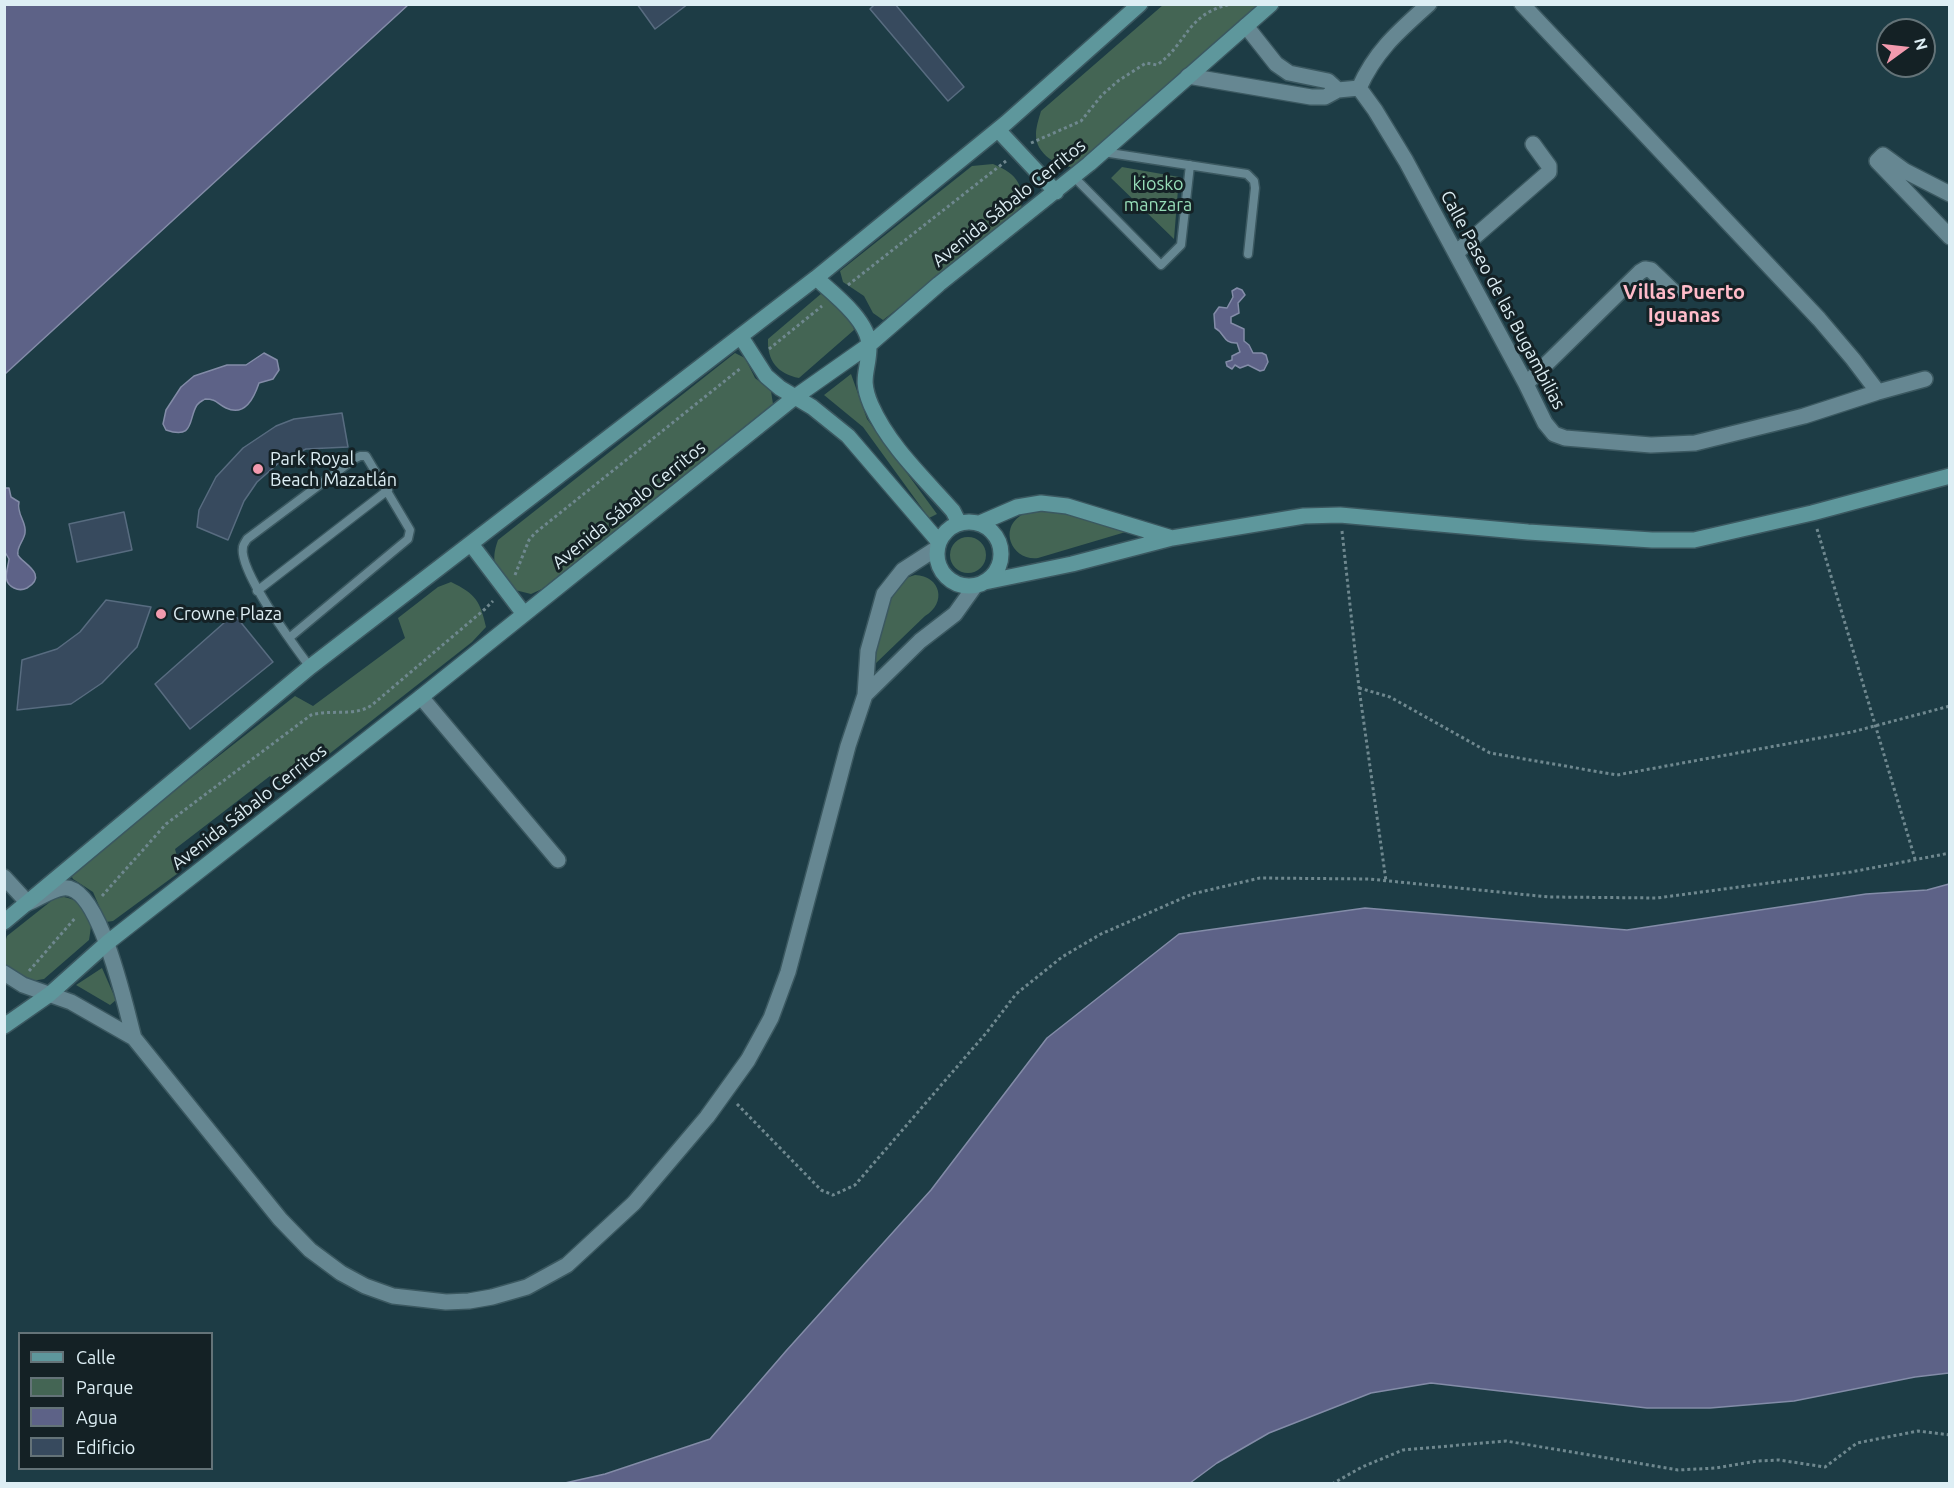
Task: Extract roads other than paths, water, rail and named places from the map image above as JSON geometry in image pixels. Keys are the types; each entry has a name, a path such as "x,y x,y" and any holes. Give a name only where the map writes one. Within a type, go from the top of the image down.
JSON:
{"main road":[{"path":"6,920 310,667 816,278 998,130 1140,4"},
{"name":"Avenida Sábalo Cerritos","path":"4,1026 50,994 107,943 421,697 795,397 869,345 939,284 1074,177 1271,4"},
{"path":"998,130 1056,192"},
{"path":"816,278 849,308 858,320 869,345 864,379 870,404 879,422 893,442 954,511 959,523"},
{"path":"741,337 766,376 812,407 848,436 938,545 940,567 946,576 964,586 1072,564 1172,538 1304,516 1340,514 1528,532 1652,540 1694,540 1812,513 1950,476"},
{"path":"980,523 1017,507 1041,503 1067,506 1172,538"},
{"path":"938,545 950,528 959,523 969,521 989,528 996,536 1001,556 999,566 993,576 980,584"},
{"path":"471,544 524,614"}],"street":[{"path":"1188,76 1281,93 1325,97 1338,90 1359,88 1368,67 1381,49 1429,4"},
{"path":"1522,4 1819,319 1878,392"},
{"path":"1246,26 1276,64 1289,73 1328,81 1338,90"},
{"path":"1281,93 1289,73"},
{"name":"Calle Paseo de las Bugambilias","path":"1359,88 1406,160 1545,423 1554,434 1565,438 1651,445 1695,443 1804,416 1925,379"},
{"path":"1456,253 1549,172 1549,165 1533,144"},
{"path":"1950,194 1913,176 1883,155 1877,161 1950,237"},
{"path":"1526,384 1645,269 1651,270 1673,291"},
{"path":"4,973 19,982 71,1002 134,1038 280,1220 310,1250 341,1273 365,1286 393,1296 446,1302 492,1297 527,1287 567,1265 634,1203 726,1093 748,1060 771,1018 788,972 848,746 865,695 867,651 884,594 903,570 938,545"},
{"path":"865,695 920,641 955,614 980,584"},
{"path":"421,697 558,860"},
{"path":"4,877 28,903 63,888 79,894 89,904 107,943 134,1038"}],"lane":[{"path":"1103,152 1247,174 1254,181 1255,188 1248,254"},
{"path":"1074,177 1161,265 1181,245 1190,165"},
{"path":"289,638 408,539 410,530 366,456 360,456 247,539 243,546 243,554 257,591 289,638 310,667"},
{"path":"257,591 388,490"}],"water":[{"path":"5,4 408,4 408,5 5,374"},
{"path":"1237,288 1245,295 1238,303 1239,313 1231,317 1231,323 1244,329 1244,341 1253,353 1266,355 1268,362 1264,370 1260,371 1248,365 1240,368 1235,365 1232,369 1227,366 1226,362 1232,360 1232,356 1240,352 1237,343 1229,342 1215,328 1214,314 1219,307 1227,308 1233,297 1232,291"},
{"path":"264,353 277,360 279,370 273,379 259,383 251,400 243,408 233,410 205,399 197,405 186,430 175,432 166,430 163,424 166,410 181,387 194,376 227,365 246,365"},
{"path":"4,488 9,488 11,497 19,502 25,533 18,549 18,555 32,569 36,578 24,589 14,588 6,579 9,559 5,552"},
{"path":"1949,884 1949,1373 1915,1377 1794,1401 1710,1408 1647,1408 1431,1383 1371,1393 1269,1433 1217,1463 1190,1483 565,1483 605,1474 710,1439 931,1190 1047,1038 1179,934 1365,908 1627,930 1866,894 1927,890"}],"place":[{"name":"Park Royal Beach Mazatlán","path":"258,469"},
{"name":"Crowne Plaza","path":"161,614"}],"district":[{"name":"Villas Puerto Iguanas","path":"1684,304"}],"park label":[{"name":"kiosko manzara","path":"1158,194"}]}
